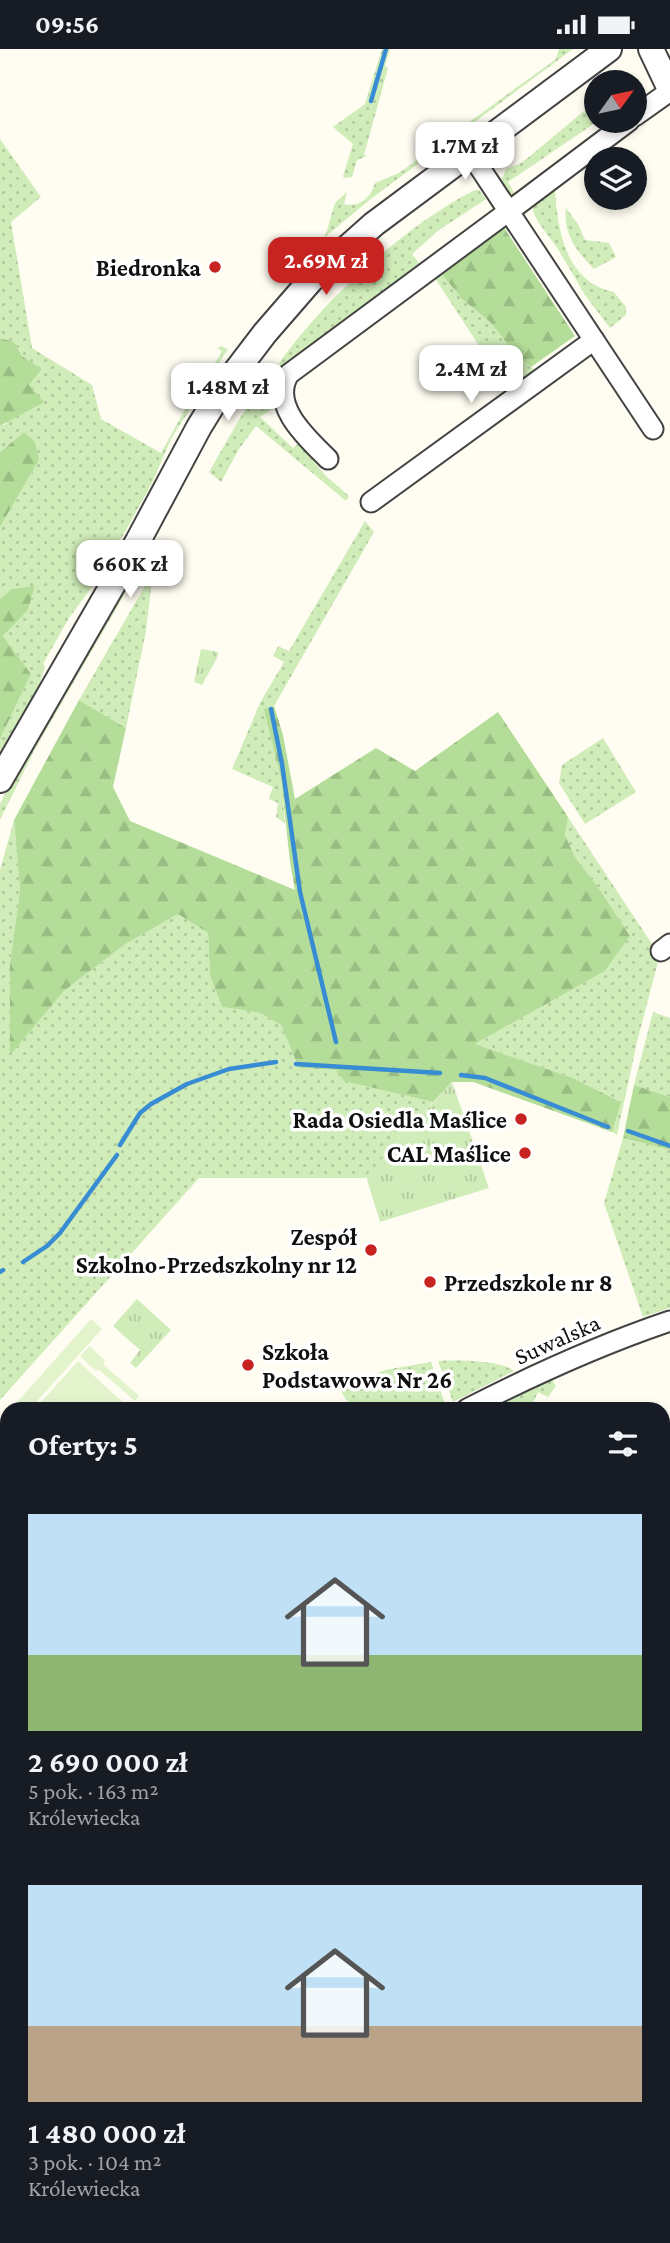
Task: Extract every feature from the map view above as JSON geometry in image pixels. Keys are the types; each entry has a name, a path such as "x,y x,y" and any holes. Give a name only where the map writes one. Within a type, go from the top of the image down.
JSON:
{"street":[{"path":"0,781 138,541 176,467 223,388 247,356 311,280 374,224 609,49"},
{"path":"648,106 670,90 651,49"},
{"path":"328,459 302,433 288,409 284,382 298,367 613,133"},
{"path":"470,153 512,209 653,429"},
{"path":"371,502 594,340"},
{"name":"Suwalska","path":"481,1402 539,1372 620,1338 670,1321"}],"green space":[{"path":"382,49 390,49 385,66 388,68 364,155 367,156 357,160 352,177 344,178 353,144 333,127 365,104"},
{"path":"559,49 573,49 372,198 325,237 335,203 347,192 344,204 360,203 371,193 375,183 399,173 556,59"},
{"path":"584,111 584,130 508,182 516,196 507,194 497,180 503,177 506,169 529,157"},
{"path":"0,139 41,197 11,222 32,348 92,385 101,419 161,453 188,404 222,352 218,348 221,346 228,349 171,439 151,485 102,573 69,618 43,664 45,666 34,704 0,762 0,739 31,674 3,636 28,610 35,587 12,589 0,599 0,527 39,460 24,432 0,452 0,426 6,424 29,385 42,369 22,356 14,342 0,338"},
{"path":"551,187 555,191 562,238 575,266 585,278 614,292 626,307 626,315 610,328 585,295 533,211 534,201"},
{"path":"479,190 486,199 439,230 412,254 422,267 284,371 279,363 298,339 319,314 368,266 421,223"},
{"path":"566,208 578,224 585,240 609,243 616,257 594,269 572,242 567,226"},
{"path":"503,226 575,336 531,367 513,351 490,322 462,299 439,271"},
{"path":"439,271 462,299 490,322 513,351 537,372 509,392 433,275"},
{"path":"0,338 14,342 22,356 42,369 29,385 44,402 0,426"},
{"path":"275,366 282,374 279,404 260,417 293,448 300,442 306,447 304,450 326,476 349,496 346,501 256,426 239,449 221,482 209,472 240,418"},
{"path":"24,432 35,442 39,460 0,527 0,452"},
{"path":"365,521 374,532 274,706 265,709 281,778 285,823 276,817 278,803 269,799 273,787 232,769 260,703 284,662 273,656 278,646 289,651"},
{"path":"153,572 146,631 126,728 79,700"},
{"path":"125,581 130,585 34,751 0,820 0,804 7,789"},
{"path":"35,586 28,610 3,636 31,674 0,739 0,599 12,589"},
{"path":"201,649 218,652 202,685 194,682"},
{"path":"79,700 126,728 113,787 130,821 295,890 281,778 264,709 274,706 283,735 295,799 376,748 415,771 498,712 568,817 565,835 575,857 630,936 605,971 475,1044 573,1078 621,1102 612,1132 473,1082 452,1082 433,1102 344,1081 336,1070 299,1068 281,1025 260,1013 222,1007 210,976 208,933 178,914 124,945 64,991 10,1055 10,964 20,890 14,820"},
{"path":"603,738 636,792 585,824 559,783 562,765"},
{"path":"568,817 658,953 617,1135 612,1132 620,1101 573,1078 475,1044 605,971 630,936 575,857 565,835"},
{"path":"14,820 20,890 10,964 10,1054 64,991 124,945 178,914 208,933 210,976 222,1007 260,1013 281,1025 299,1068 336,1070 345,1081 433,1102 365,1178 199,1178 0,1400 0,870"},
{"path":"653,1012 670,1018 670,1097 634,1085"},
{"path":"452,1082 489,1188 380,1222 366,1176"},
{"path":"634,1085 670,1097 670,1150 623,1138"},
{"path":"623,1138 670,1150 670,1308 643,1317 604,1203"},
{"path":"137,1299 171,1330 136,1368 130,1363 140,1350 113,1326"},
{"path":"91,1319 102,1329 36,1402 17,1402"},
{"path":"90,1346 105,1361 103,1364 139,1396 135,1401 80,1356"},
{"path":"78,1361 122,1402 41,1402"},
{"path":"438,1361 489,1363 514,1371 453,1402"},
{"path":"431,1362 444,1402 346,1400 340,1389 385,1370"},
{"path":"552,1379 556,1386 548,1397 538,1392 533,1402 507,1402"}],"waterway":[{"path":"371,101 386,49"},
{"path":"271,709 282,764 300,892 336,1042"},
{"path":"120,1145 140,1113 187,1084 229,1069 276,1062"},
{"path":"296,1064 440,1073"},
{"path":"461,1075 485,1078 608,1127"},
{"path":"628,1131 670,1146"},
{"path":"23,1262 47,1246 60,1233 117,1155"}],"place":[{"name":"Biedronka","path":"215,267"},
{"name":"Rada Osiedla Maślice","path":"521,1119"},
{"name":"CAL Maślice","path":"525,1153"},
{"name":"Zespół Szkolno-Przedszkolny nr 12","path":"371,1250"},
{"name":"Przedszkole nr 8","path":"430,1282"},
{"name":"Szkoła Podstawowa Nr 26","path":"248,1365"}]}
